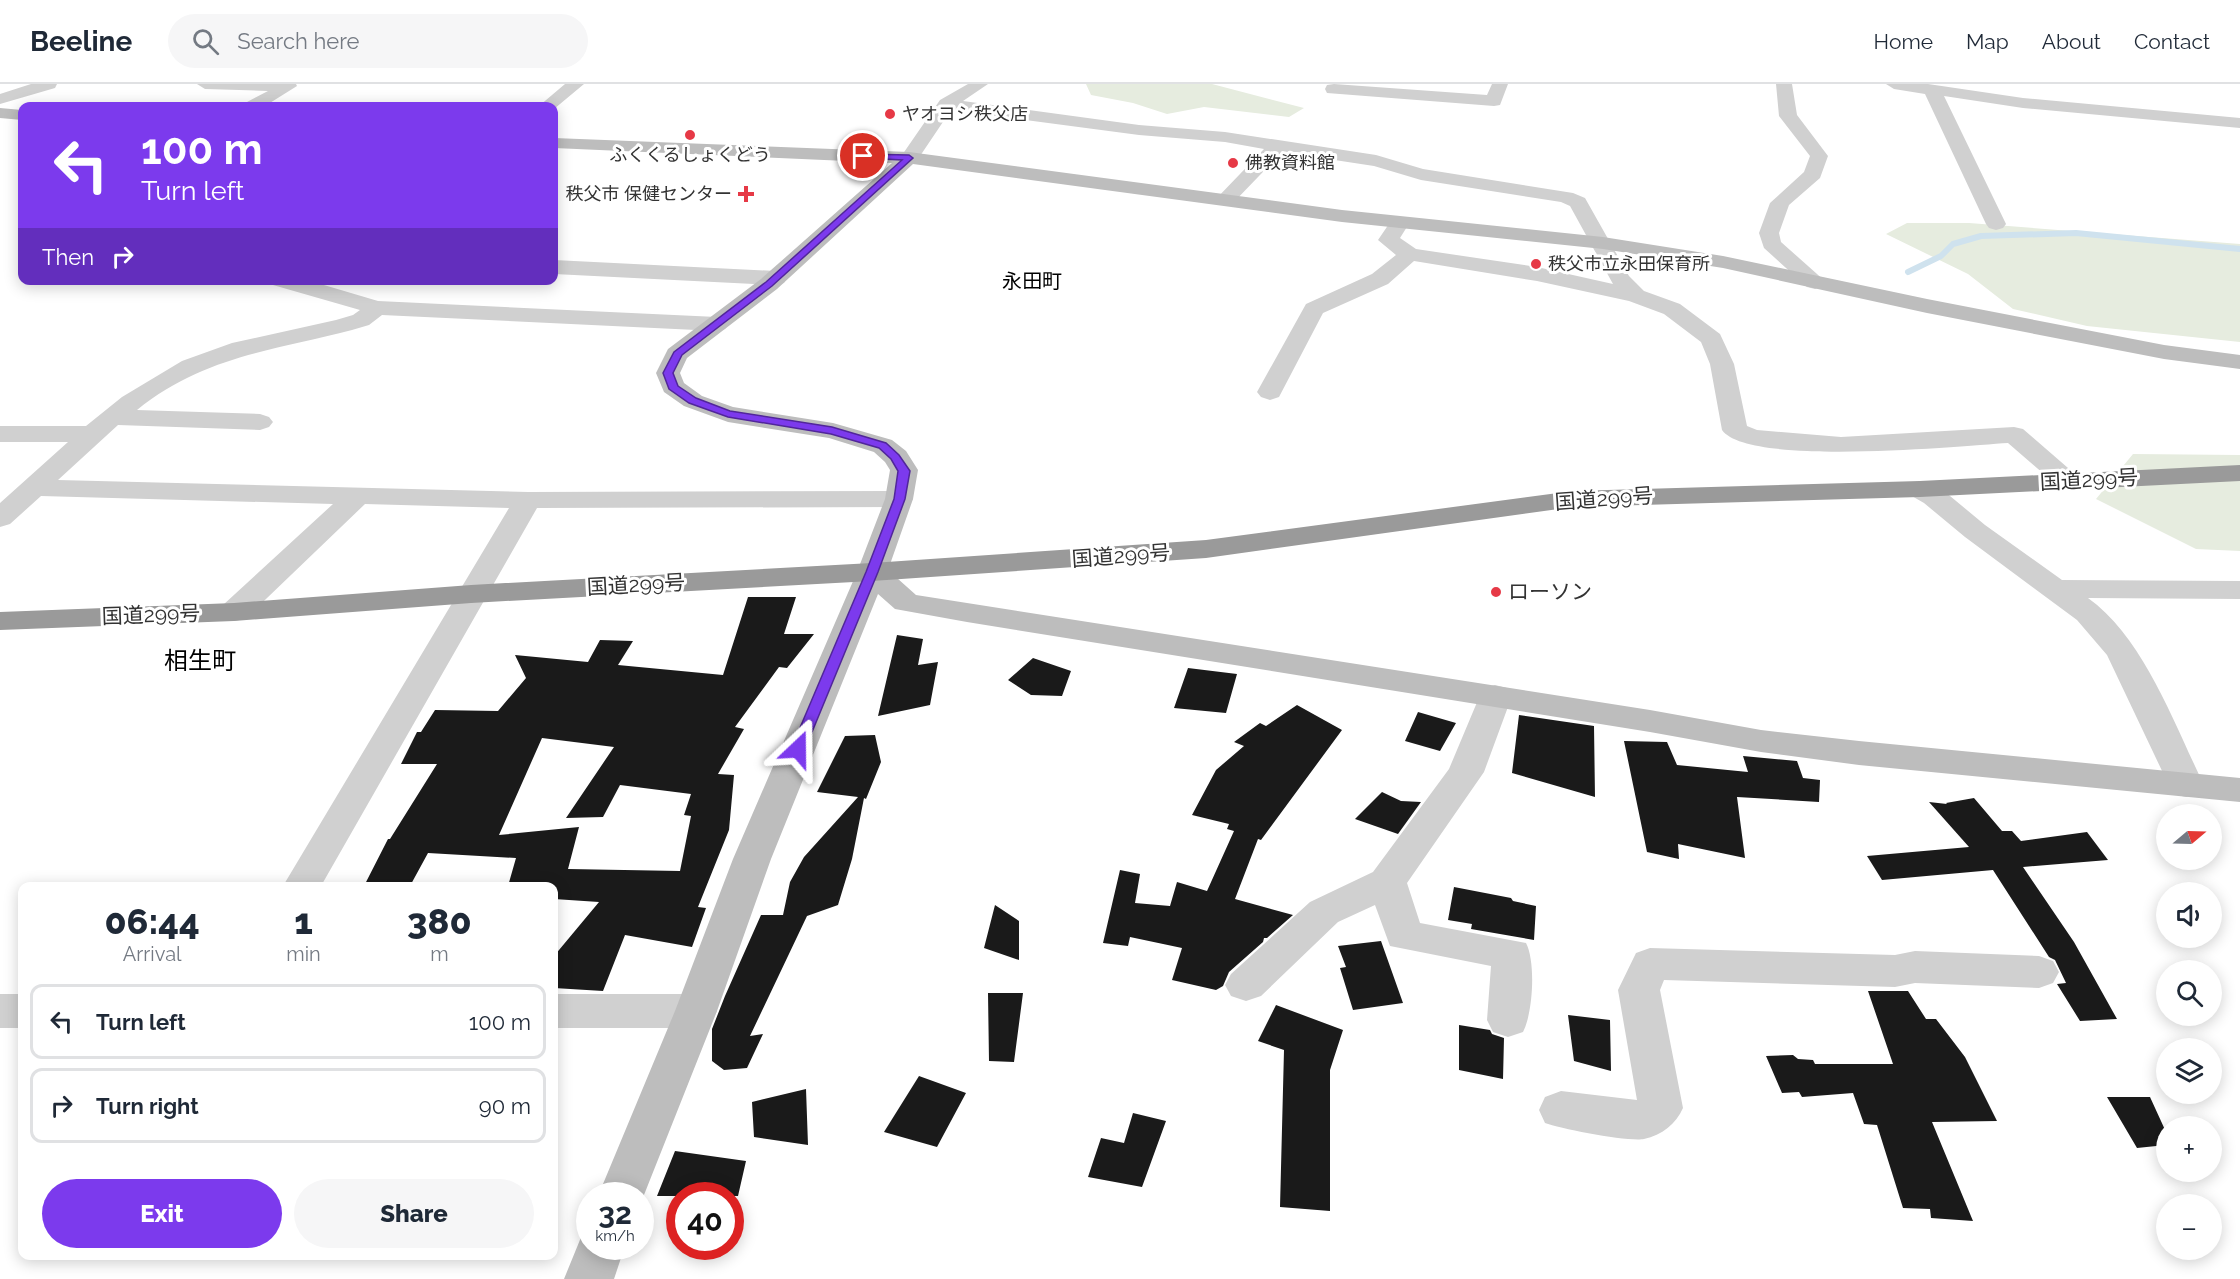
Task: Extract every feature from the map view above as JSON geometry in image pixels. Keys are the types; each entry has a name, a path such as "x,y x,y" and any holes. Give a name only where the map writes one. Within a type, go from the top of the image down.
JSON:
{"highway":[{"name":"国道299号","path":"0,621 234,612 471,594 872,572 1206,549 1573,499 1920,489 2240,473"}],"street":[{"path":"0,99 49,84"},
{"path":"205,84 289,86 260,102"},
{"path":"552,102 576,84"},
{"path":"627,1182 696,1011 752,859 872,572 899,499 904,471 896,457 883,446 832,430 728,414 693,401 673,387 668,373 677,354 776,278 909,158 946,104 980,84"},
{"path":"1333,89 1494,101 1500,84"},
{"path":"1784,84 1788,116 1819,156 1813,174 1780,203 1769,233 1771,244 1815,282"},
{"path":"1894,84 2023,103 2240,123"},
{"path":"1932,90 1996,224"},
{"path":"946,104 1139,130 1225,137 1376,161 1421,174 1566,197 1578,202 1603,243 1620,279 1636,296"},
{"path":"0,113 18,115"},
{"path":"558,142 909,158 1400,222 1603,243 1724,262 2164,352 2240,362"},
{"path":"1225,200 1277,146"},
{"path":"1400,222 1388,240 1410,254 1537,274 1636,296 1672,309 1712,339 1722,364 1736,430 1752,438 1841,445 2014,435 2069,481"},
{"path":"1270,392 1314,309 1380,279 1410,254"},
{"path":"558,267 776,278"},
{"path":"298,285 377,308 717,324"},
{"path":"360,285 377,308"},
{"path":"0,518 36,488 112,417 142,393 175,373 222,353 340,327 361,320 377,308"},
{"path":"112,417 260,422"},
{"path":"0,434 92,434"},
{"path":"36,488 528,500 899,499"},
{"path":"1920,489 1934,497 1975,531 2088,613 2122,652 2186,785"},
{"path":"234,612 358,496"},
{"path":"304,882 528,500"},
{"path":"872,572 906,602 967,614 1495,696 1761,741 1859,753 2240,790"},
{"path":"2055,589 2240,590"},
{"path":"1246,985 1324,912 1387,882 1466,772 1495,696"},
{"path":"1387,882 1404,935 1512,954 1508,1020"},
{"path":"1561,1110 1642,1120 1661,1108 1639,990 1650,964 1895,971 1915,966 2039,972"},
{"path":"0,1011 18,1011"},
{"path":"558,1011 696,1011"},
{"path":"589,1279 596,1260"}],"shaded area":[{"path":"1086,84 1212,84 1304,108 1289,117 1204,107 1167,114 1133,103 1091,95"},
{"path":"1907,223 1969,223 2240,244 2240,342 2087,326 2013,309 1968,274 1886,234"},
{"path":"2133,454 2240,455 2240,551 2196,549 2096,499"}],"building":[{"path":"748,597 796,597 784,634 814,634 787,668 779,667 735,727 744,729 718,774 734,775 729,830 698,907 706,908 692,947 625,935 603,991 558,988 558,951 599,902 558,899 558,882 509,882 516,858 428,853 412,882 366,882 388,839 437,764 401,764 417,732 421,732 435,710 498,711 526,678 515,655 588,662 600,640 633,641 618,665 723,675","holes":["542,738 614,747 566,818 603,817 620,785 691,794 684,815 691,816 680,871 568,869 579,827 499,835"]},
{"path":"897,635 923,639 918,665 938,662 930,705 878,716"},
{"path":"1033,658 1071,671 1062,696 1031,695 1008,680"},
{"path":"1188,668 1237,674 1226,713 1174,708"},
{"path":"1297,705 1342,730 1261,840 1258,839 1235,899 1293,915 1267,938 1264,938 1263,942 1229,972 1223,986 1216,990 1172,980 1182,948 1130,937 1128,946 1103,943 1120,870 1140,874 1135,903 1170,906 1177,882 1207,891 1234,831 1227,829 1229,824 1192,815 1216,770 1244,746 1234,742 1260,723 1266,726"},
{"path":"1418,712 1456,723 1440,751 1405,741"},
{"path":"1519,715 1594,726 1595,797 1512,773"},
{"path":"875,735 881,762 866,799 864,798 852,859 838,905 807,916 750,1036 763,1034 747,1068 724,1070 712,1061 712,1029 761,915 783,915 790,882 804,857 858,797 817,792 845,736"},
{"path":"1624,741 1667,742 1677,765 1748,772 1743,756 1797,761 1803,778 1820,780 1819,802 1737,797 1745,858 1678,844 1679,859 1647,852"},
{"path":"1382,792 1401,801 1421,802 1398,834 1355,819"},
{"path":"1974,798 2002,831 2012,831 2021,841 2087,832 2108,860 2023,867 2074,942 2117,1019 2080,1021 2057,984 2066,983 2055,960 2049,957 1993,870 1882,880 1867,856 1969,847 1929,802 1947,804"},
{"path":"1454,887 1511,898 1513,901 1536,906 1534,940 1471,929 1472,924 1448,920"},
{"path":"995,905 1019,921 1019,960 984,948"},
{"path":"1381,941 1403,1003 1353,1010 1340,968 1346,967 1338,946"},
{"path":"1868,991 1908,991 1926,1019 1936,1019 1965,1057 1997,1121 1932,1122 1973,1221 1931,1218 1930,1209 1903,1208 1877,1125 1864,1124 1853,1093 1802,1097 1799,1092 1782,1093 1766,1056 1793,1055 1798,1059 1813,1060 1815,1064 1893,1064"},
{"path":"988,993 1023,993 1014,1062 989,1061"},
{"path":"1276,1005 1343,1030 1330,1070 1330,1211 1280,1207 1284,1050 1258,1041"},
{"path":"1568,1015 1610,1020 1611,1071 1574,1061"},
{"path":"1459,1025 1490,1030 1492,1034 1504,1038 1503,1079 1459,1070"},
{"path":"919,1076 966,1093 937,1147 884,1132"},
{"path":"806,1089 808,1145 754,1137 752,1102"},
{"path":"2107,1097 2150,1097 2159,1116 2156,1116 2156,1146 2137,1148"},
{"path":"1133,1113 1166,1121 1142,1187 1088,1177 1101,1138 1124,1143"},
{"path":"675,1151 746,1161 741,1182 666,1182 666,1196 657,1196"}],"waterway":[{"path":"1908,272 1941,256 1953,244 1981,236 2076,233 2240,249"}],"place":[{"name":"ヤオヨシ秩父店","path":"890,114"},
{"name":"ふくくるしょくどう","path":"690,135"},
{"name":"佛教資料館","path":"1233,163"},
{"name":"秩父市 保健センター","path":"746,194"},
{"name":"秩父市立永田保育所","path":"1536,264"},
{"name":"ローソン","path":"1496,592"}],"district":[{"name":"永田町","path":"1032,281"},
{"name":"相生町","path":"200,661"}],"route":[{"path":"798,749 872,572 899,499 904,471 896,457 883,446 832,430 728,414 693,401 673,387 668,373 677,354 769,284 909,158 863,156"}]}
